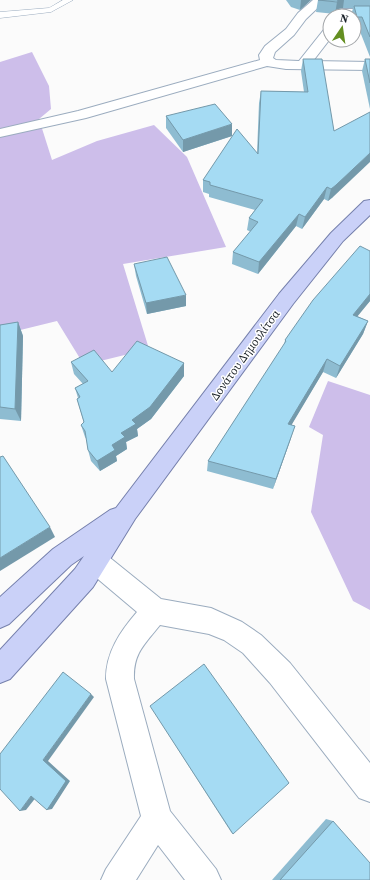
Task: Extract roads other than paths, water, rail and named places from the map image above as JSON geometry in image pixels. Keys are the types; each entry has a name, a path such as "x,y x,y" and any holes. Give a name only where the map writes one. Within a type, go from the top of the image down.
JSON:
{"main road":[{"name":"Δονάτου Δημουλίτσα","path":"127,511 302,279 337,237 370,205"},
{"path":"0,669 84,578 127,511"},
{"path":"0,615 62,557 127,511"}],"street":[{"path":"268,62 265,58 267,52 290,32 302,16 320,0"},
{"path":"303,65 322,40"},
{"path":"0,132 81,115 268,62 278,65 370,66"},
{"path":"95,561 155,611 211,621 233,631 252,644 280,673 370,787"},
{"path":"155,611 123,652 119,670 158,819 205,880"},
{"path":"117,880 158,819"}],"lane":[{"path":"0,15 51,10 69,0"}]}
